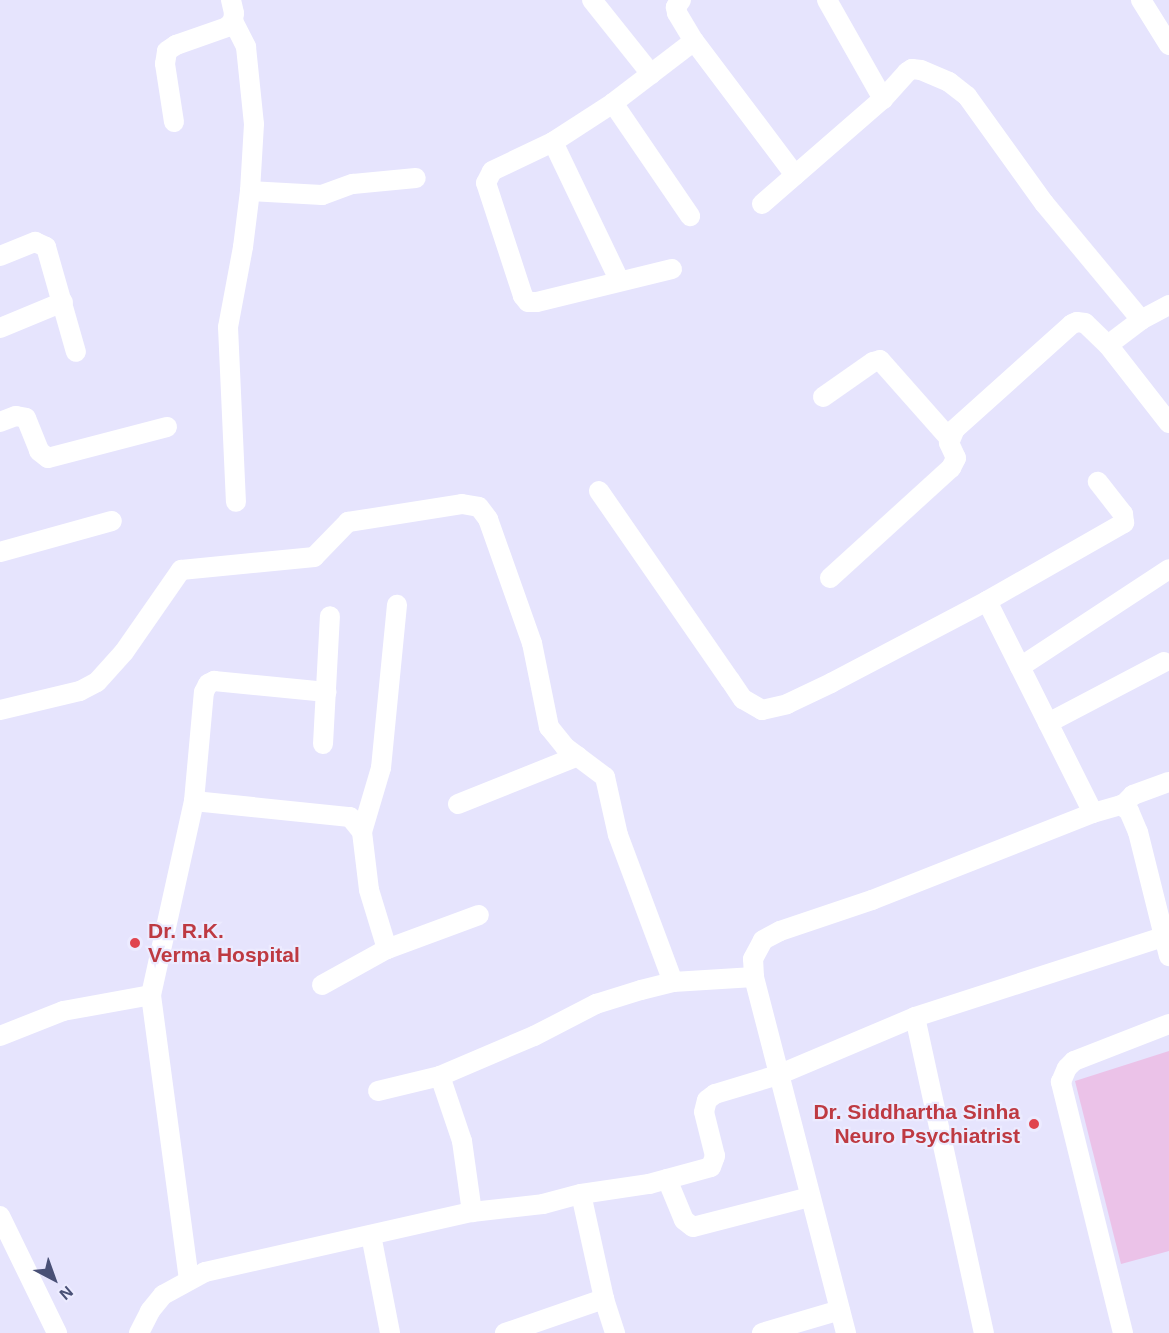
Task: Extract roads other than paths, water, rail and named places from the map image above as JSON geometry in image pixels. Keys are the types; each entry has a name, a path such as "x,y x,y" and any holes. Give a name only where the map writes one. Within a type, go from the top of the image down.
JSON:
{"street":[{"path":"231,0 233,21 246,47 254,124 250,191 228,327 236,502"},
{"path":"592,0 651,74"},
{"path":"681,0 676,10 694,41 795,176"},
{"path":"827,0 883,99"},
{"path":"1141,0 1169,45"},
{"path":"174,122 165,64 167,51 176,45 222,30 233,21"},
{"path":"672,269 619,280 532,303 523,296 488,192 487,178 497,168 553,142 613,103 694,41"},
{"path":"762,204 883,99 907,72 915,68 949,82 967,96 1044,202 1141,320"},
{"path":"613,103 690,216"},
{"path":"553,142 619,280"},
{"path":"250,191 321,195 353,184 416,178"},
{"path":"0,256 35,242 43,244 49,252 76,352"},
{"path":"0,328 63,302"},
{"path":"1108,345 1141,320 1169,305"},
{"path":"830,578 951,468 956,458 950,448 950,438 955,429 1072,324 1085,323 1108,345 1169,423"},
{"path":"823,397 873,362 880,360 950,438"},
{"path":"0,423 24,416 39,451 48,458 167,427"},
{"path":"599,491 743,699 762,710 787,704 831,683 987,601 1124,522 1123,513 1098,482"},
{"path":"0,710 80,691 97,682 124,652 181,570 314,557 348,522 472,505 479,507 488,519 532,643 549,727 557,740 604,777 618,835 673,982"},
{"path":"0,552 112,521"},
{"path":"1020,667 1169,569"},
{"path":"987,601 1093,813"},
{"path":"387,949 369,890 362,832 381,768 397,605"},
{"path":"323,744 330,616"},
{"path":"1048,723 1164,662"},
{"path":"189,1280 151,995 194,801 204,692 210,682 326,692"},
{"path":"458,804 578,756"},
{"path":"846,1333 754,977 756,950 770,935 872,900 1093,813 1123,805 1133,795 1169,782"},
{"path":"194,801 345,815 354,820 362,832"},
{"path":"1123,805 1129,811 1138,832 1167,935 1169,956"},
{"path":"322,985 387,949 479,915"},
{"path":"139,1333 150,1311 163,1295 205,1272 472,1212 543,1204 581,1194 667,1179 713,1165 715,1156 704,1112 711,1097 778,1075 915,1017 1167,935"},
{"path":"378,1091 440,1076 534,1036 596,1004 673,982 754,977"},
{"path":"0,1036 63,1011 151,995"},
{"path":"915,1017 984,1333"},
{"path":"1123,1333 1061,1082 1067,1068 1074,1061 1169,1024"},
{"path":"440,1076 462,1141 472,1212"},
{"path":"667,1179 684,1220 693,1227 810,1197"},
{"path":"581,1194 604,1299 615,1333"},
{"path":"0,1216 57,1333"},
{"path":"371,1235 390,1333"},
{"path":"505,1333 604,1299"},
{"path":"762,1333 840,1310"}],"place":[{"name":"Dr. R.K. Verma Hospital","path":"135,943"},
{"name":"Dr. Siddhartha Sinha Neuro Psychiatrist","path":"1034,1124"}]}
